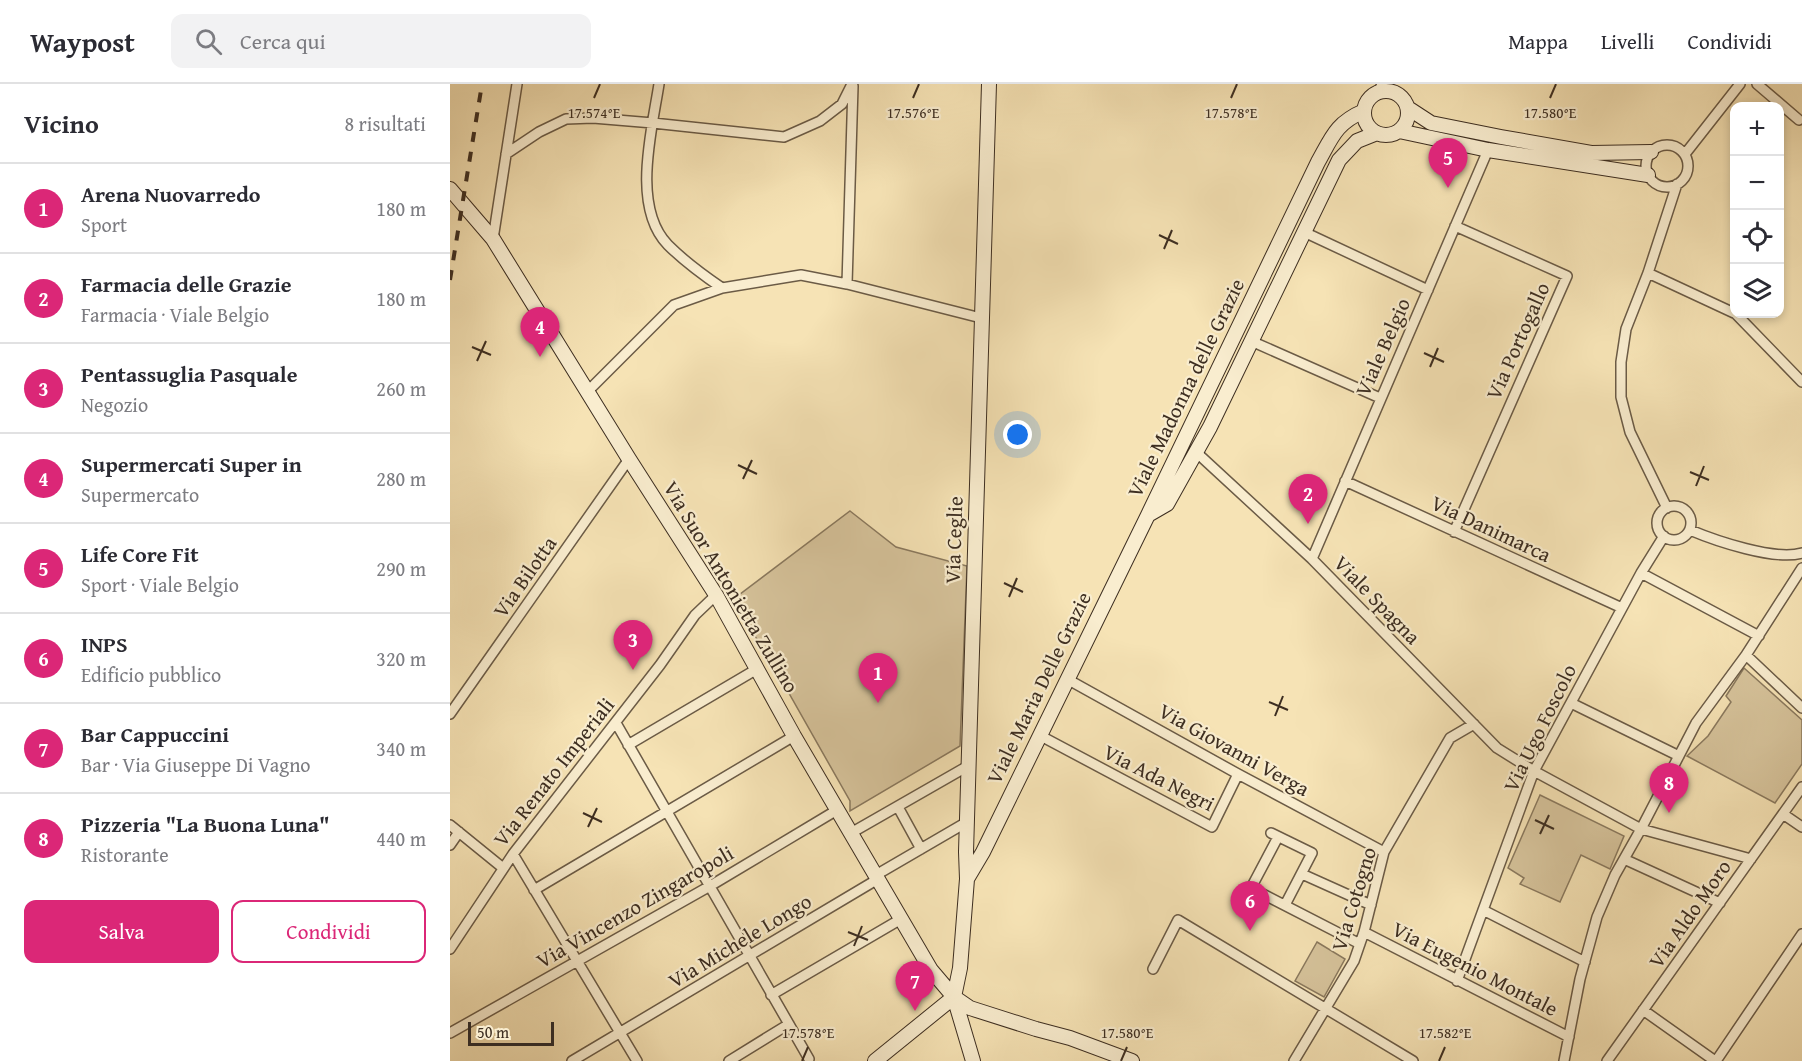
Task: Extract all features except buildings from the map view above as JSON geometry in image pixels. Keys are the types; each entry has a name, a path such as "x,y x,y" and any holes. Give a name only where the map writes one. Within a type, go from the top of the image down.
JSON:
{"street":[{"path":"493,239 517,84"},
{"path":"659,84 647,168 647,197 653,221 666,243 722,288"},
{"path":"506,154 539,132 566,119 593,118 784,137 820,121 842,104 853,84"},
{"path":"847,284 853,84"},
{"name":"Via Ceglie","path":"954,997 960,968 967,879 968,766 989,84"},
{"path":"1684,154 1740,84"},
{"path":"1757,84 1799,120"},
{"path":"1381,88 1394,92 1405,101 1408,108 1405,125 1391,135 1377,133 1365,122 1365,103 1381,88"},
{"path":"1408,108 1431,123 1501,137 1591,153 1651,152"},
{"name":"Viale Madonna delle Grazie","path":"1148,515 1318,162 1338,126 1364,111"},
{"path":"1398,131 1488,150 1648,175"},
{"name":"Viale Madonna delle Grazie","path":"1148,515 1167,504 1196,452 1339,160 1356,141 1377,133"},
{"path":"1672,145 1684,154 1687,161 1687,173 1683,179 1670,187 1658,185 1652,181 1648,175 1646,161 1651,152 1657,147 1672,145"},
{"name":"Viale Belgio","path":"1312,559 1488,150"},
{"path":"1667,508 1630,432 1621,397 1621,362 1626,329 1648,273 1677,184"},
{"name":"Via Suor Antonietta Zullino","path":"450,189 493,239 716,595 794,736 901,919 932,970 954,997"},
{"name":"Via Portogallo","path":"1454,532 1567,276 1455,226"},
{"path":"1304,232 1428,290"},
{"path":"1648,273 1730,311"},
{"path":"587,392 674,305 722,288 801,275 847,284 981,318"},
{"path":"1740,318 1802,382"},
{"path":"1251,341 1380,398"},
{"name":"Viale Spagna","path":"1196,452 1312,559 1497,748 1534,771 1641,829 1751,859"},
{"name":"Via Bilotta","path":"450,714 629,459"},
{"name":"Via Danimarca","path":"1345,482 1622,608"},
{"path":"1672,506 1682,507 1692,521 1690,530 1685,537 1676,540 1667,538 1660,533 1657,524 1659,516 1672,506"},
{"name":"Viale Maria Delle Grazie","path":"967,879 983,852 1148,515"},
{"path":"1690,530 1708,538 1753,551 1795,555 1802,553"},
{"name":"Via Ugo Foscolo","path":"1457,981 1534,771 1641,573 1664,536"},
{"path":"1564,1061 1597,917 1615,875 1696,723 1746,656 1802,568"},
{"path":"1641,573 1759,636"},
{"name":"Via Renato Imperiali","path":"450,949 513,854 616,723 695,615 716,595"},
{"path":"1746,656 1802,708"},
{"path":"628,745 757,669"},
{"name":"Via Giovanni Verga","path":"1067,679 1384,852"},
{"path":"1571,703 1679,756"},
{"path":"616,723 809,1059"},
{"name":"Via Cotogno","path":"1294,1061 1354,961 1364,932 1384,852 1450,738 1473,724"},
{"name":"Via Ada Negri","path":"1039,735 1212,828 1238,774"},
{"path":"534,890 794,736"},
{"path":"851,833 968,766"},
{"name":"Via Aldo Moro","path":"1607,1061 1802,787"},
{"path":"898,807 921,849"},
{"name":"Via Vincenzo Zingaropoli","path":"450,1033 710,886 837,810"},
{"path":"1783,814 1802,827"},
{"name":"Via Michele Longo","path":"572,1061 967,822"},
{"path":"450,825 503,868"},
{"path":"450,845 459,832"},
{"path":"1285,905 1312,853 1274,835 1251,888 1360,944"},
{"path":"513,854 637,1061"},
{"path":"1624,859 1720,903"},
{"path":"1302,874 1371,905"},
{"path":"1483,910 1585,962"},
{"path":"771,994 901,919"},
{"path":"1153,969 1178,921 1406,1059"},
{"name":"Via Eugenio Montale","path":"1364,932 1569,1037"},
{"path":"1643,1010 1715,1061 1802,934"},
{"path":"954,997 971,1059"},
{"path":"954,997 970,1008 1070,1038 1128,1060"},
{"path":"875,1061 954,997"},
{"path":"729,1061 789,1024"}],"shaded area":[{"path":"850,511 896,547 967,566 960,746 850,811 850,801 765,651 731,601"},
{"path":"1744,668 1802,720 1802,764 1775,803 1687,756 1708,736 1731,702 1726,696"},
{"path":"1540,795 1624,836 1610,869 1581,855 1560,902 1520,884 1524,878 1508,868"},
{"path":"1317,942 1345,959 1324,997 1295,981"}],"railway":[{"path":"450,280 482,84"}],"place":[{"name":"Life Core Fit","path":"1448,188"},
{"name":"Supermercati Super in","path":"540,357"},
{"name":"Farmacia delle Grazie","path":"1308,524"},
{"name":"Pentassuglia Pasquale","path":"633,670"},
{"name":"Arena Nuovarredo","path":"878,703"},
{"name":"Pizzeria \"La Buona Luna\"","path":"1669,813"},
{"name":"INPS","path":"1250,931"},
{"name":"Bar Cappuccini","path":"915,1011"}]}
